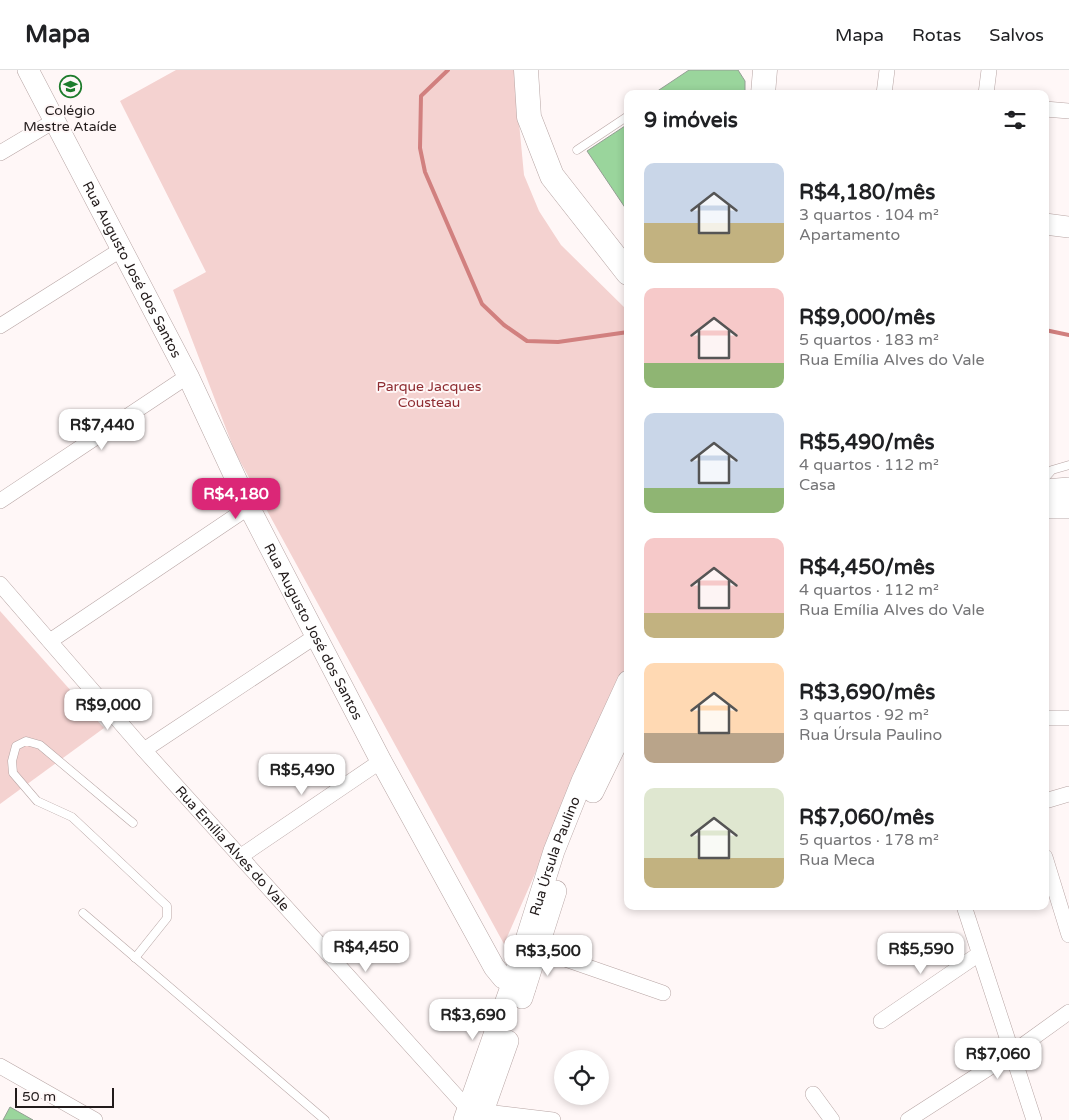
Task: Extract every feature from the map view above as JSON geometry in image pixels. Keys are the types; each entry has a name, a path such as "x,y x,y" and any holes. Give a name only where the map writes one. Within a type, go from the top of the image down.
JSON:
{"main road":[{"path":"526,70 529,117 552,176 624,268"},
{"path":"763,90 765,70"}],"street":[{"name":"Rua Augusto José dos Santos","path":"28,70 188,376 249,507 380,761 484,950 511,981"},
{"path":"884,90 887,70"},
{"path":"986,90 989,70"},
{"path":"1049,108 1069,111"},
{"path":"0,153 54,121"},
{"path":"1049,224 1069,227"},
{"path":"0,326 122,249"},
{"path":"0,501 188,376"},
{"path":"1049,490 1069,488"},
{"path":"50,641 249,507"},
{"path":"1049,508 1069,508"},
{"name":"Rua Emília Alves do Vale","path":"0,584 144,750 474,1115"},
{"path":"144,750 316,636"},
{"name":"Rua Úrsula Paulino","path":"528,956 554,851 624,690"},
{"path":"1049,718 1069,718"},
{"name":"Rua Úrsula Paulino","path":"474,1115 511,981 528,956 581,818 624,728"},
{"path":"241,856 380,761"},
{"path":"1049,800 1069,794"},
{"path":"1049,870 1069,935"},
{"path":"965,910 1034,1120"},
{"path":"484,950 528,956 550,955 663,993"},
{"path":"881,1022 979,954"},
{"name":"Rua Úrsula Paulino","path":"474,1115 511,981"},
{"path":"908,1120 1012,1053 1069,1012"},
{"path":"0,1066 95,1120"},
{"path":"812,1094 832,1120"},
{"path":"474,1115 552,1120"}],"lane":[{"path":"578,150 624,119"},
{"path":"1049,473 1052,470 1069,465"},
{"path":"133,823 40,745 26,741 16,746 12,761 13,773 37,801 72,817 167,906 167,918 135,958"},
{"path":"84,913 325,1120"}],"green space":[{"name":"Parque Jacques Cousteau","path":"176,70 514,70 524,175 539,211 561,245 624,307 624,684 567,801 504,944 235,452 173,290 206,272 120,101"},
{"path":"0,611 104,728 0,804"}],"building":[{"path":"689,70 738,70 745,81 745,90 659,90"},
{"path":"624,127 624,206 587,151"},
{"path":"10,1107 33,1120 3,1120"}],"waterway":[{"path":"448,70 421,96 420,148 425,172 482,304 504,325 527,341 558,342 624,333"},
{"path":"1049,331 1069,335"}],"place":[{"name":"Colégio Mestre Ataíde","path":"70,87"}]}
